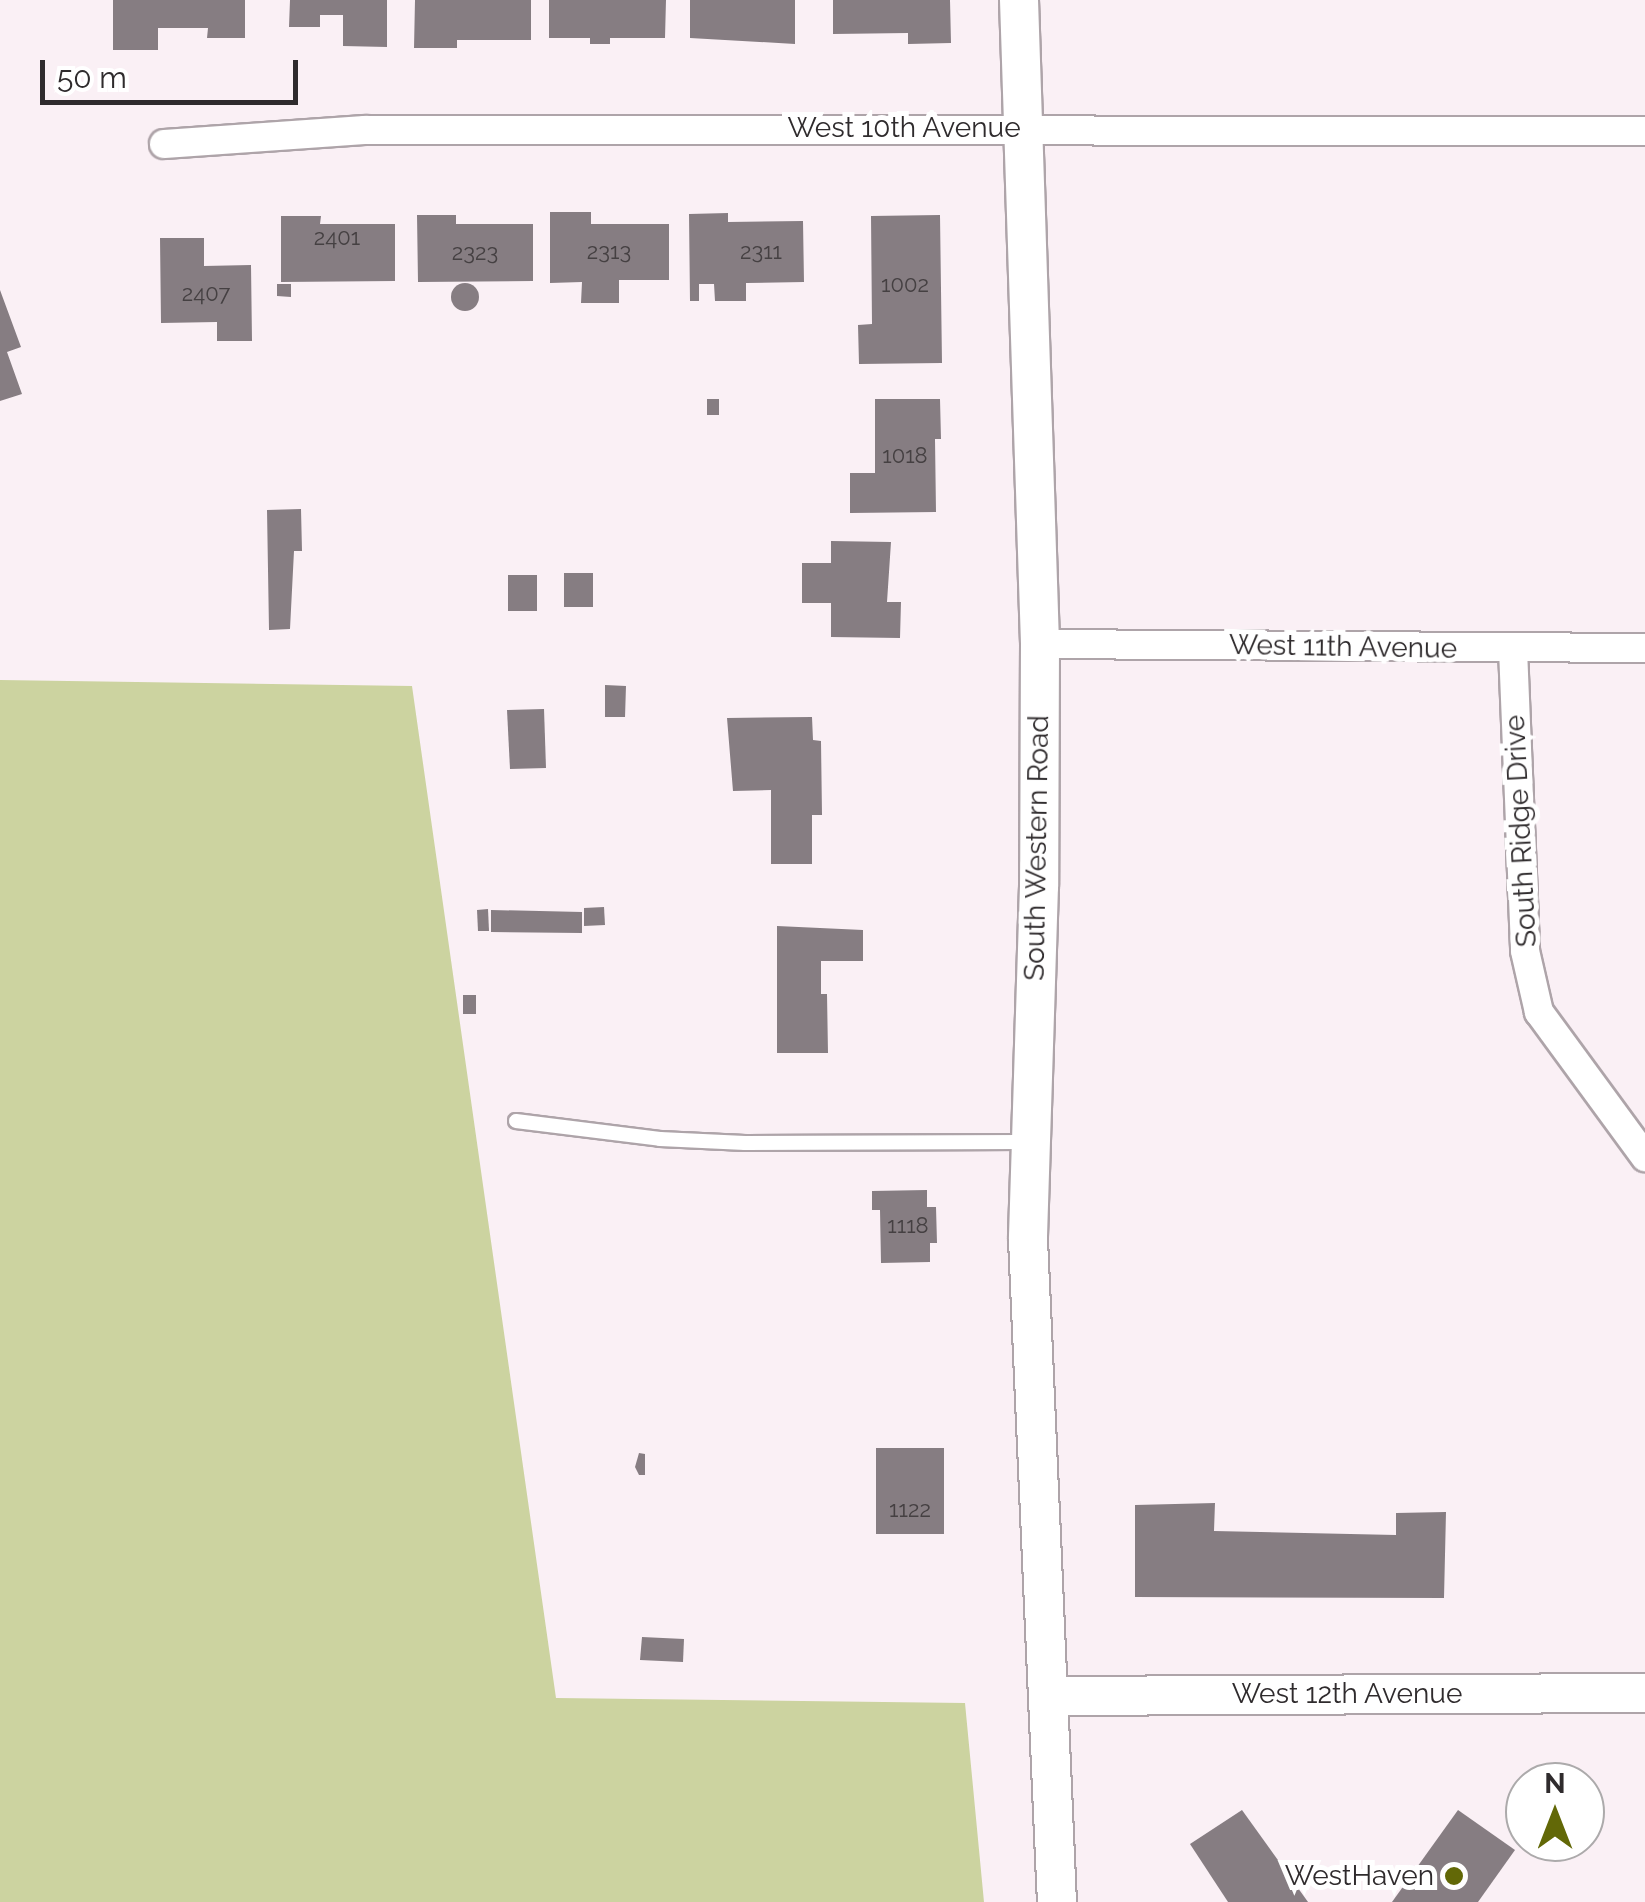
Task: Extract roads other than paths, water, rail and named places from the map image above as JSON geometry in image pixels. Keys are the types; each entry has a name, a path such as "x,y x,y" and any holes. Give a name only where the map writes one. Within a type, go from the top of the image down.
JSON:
{"main road":[{"name":"South Western Road","path":"1019,0 1040,644 1039,886 1028,1240 1057,1902"},
{"name":"West 12th Avenue","path":"1049,1696 1645,1693"}],"street":[{"name":"West 10th Avenue","path":"164,144 365,130 1645,131"},
{"name":"West 11th Avenue","path":"1040,644 1645,648"},
{"name":"South Ridge Drive","path":"1514,649 1525,951 1540,1012 1645,1156"}],"lane":[{"path":"516,1121 660,1139 745,1143 1030,1142"}],"place":[{"name":"WestHaven","path":"1454,1876"}]}
